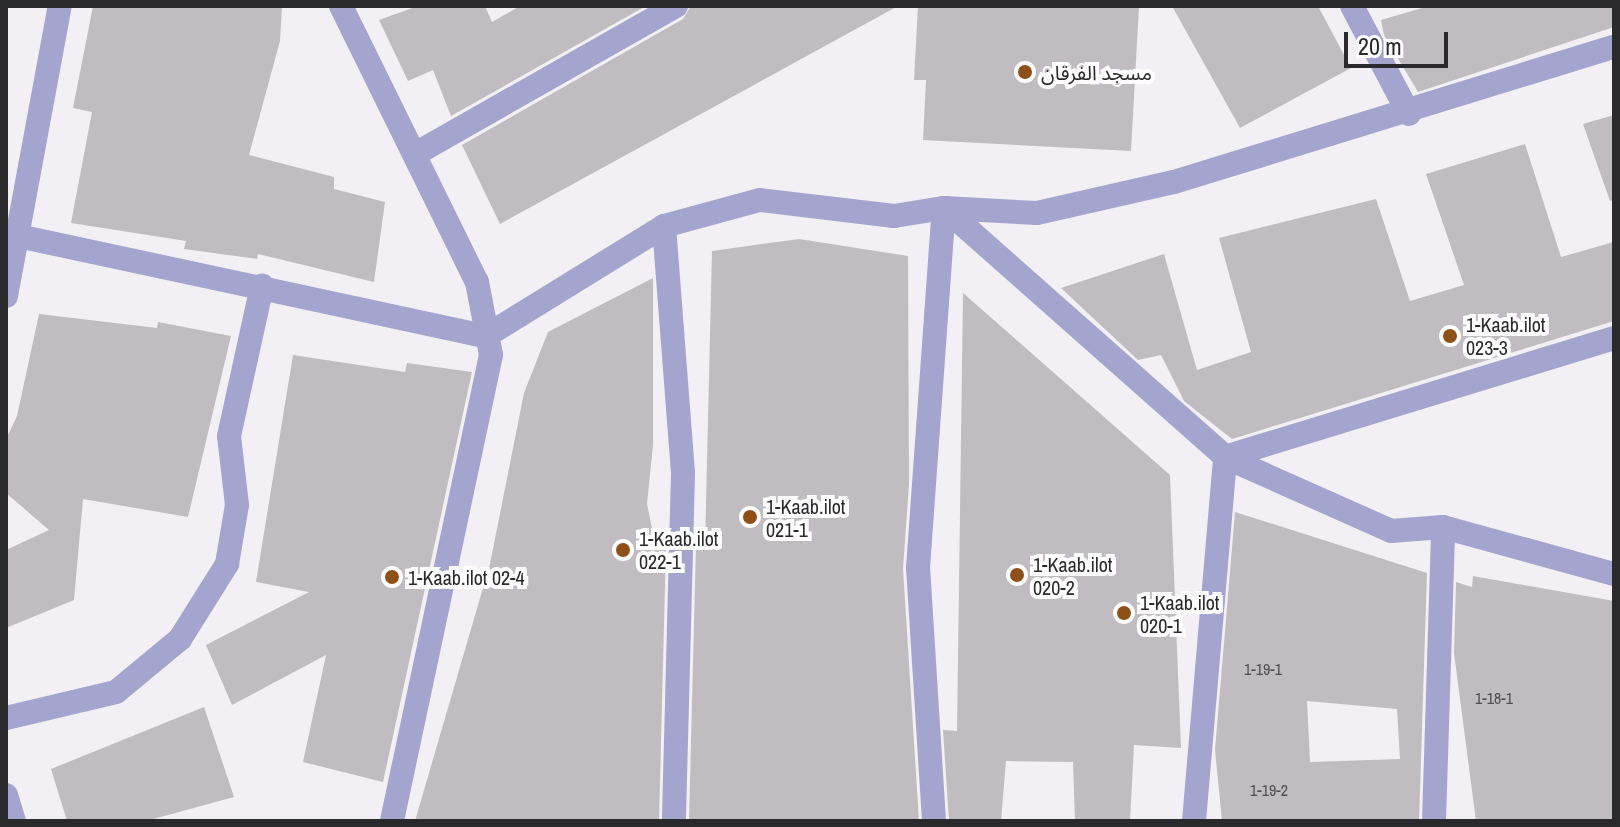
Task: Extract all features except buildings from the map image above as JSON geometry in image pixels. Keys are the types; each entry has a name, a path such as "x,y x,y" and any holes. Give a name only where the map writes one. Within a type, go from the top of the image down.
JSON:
{"street":[{"path":"6,296 60,6"},
{"path":"341,6 417,153 477,282 491,355 392,821"},
{"path":"417,153 676,6"},
{"path":"1352,6 1409,114"},
{"path":"18,236 486,336 664,226 760,200 894,216 944,208 1037,213 1174,182 1409,114 1614,47"},
{"path":"944,208 1225,457 1391,531 1443,527 1614,574"},
{"path":"934,821 918,568 944,208"},
{"path":"664,226 683,473 674,821"},
{"path":"6,718 116,692 180,639 227,564 237,505 229,436 262,286"},
{"path":"1225,457 1614,338"},
{"path":"1194,821 1225,457"},
{"path":"1434,821 1443,527"},
{"path":"6,795 14,821"}],"place":[{"name":"مسجد الفرقان","path":"1025,72"},
{"name":"1-Kaab.ilot 023-3","path":"1450,336"},
{"name":"1-Kaab.ilot 021-1","path":"750,517"},
{"name":"1-Kaab.ilot 022-1","path":"623,550"},
{"name":"1-Kaab.ilot 020-2","path":"1017,575"},
{"name":"1-Kaab.ilot 02-4","path":"392,577"},
{"name":"1-Kaab.ilot 020-1","path":"1124,613"}]}
